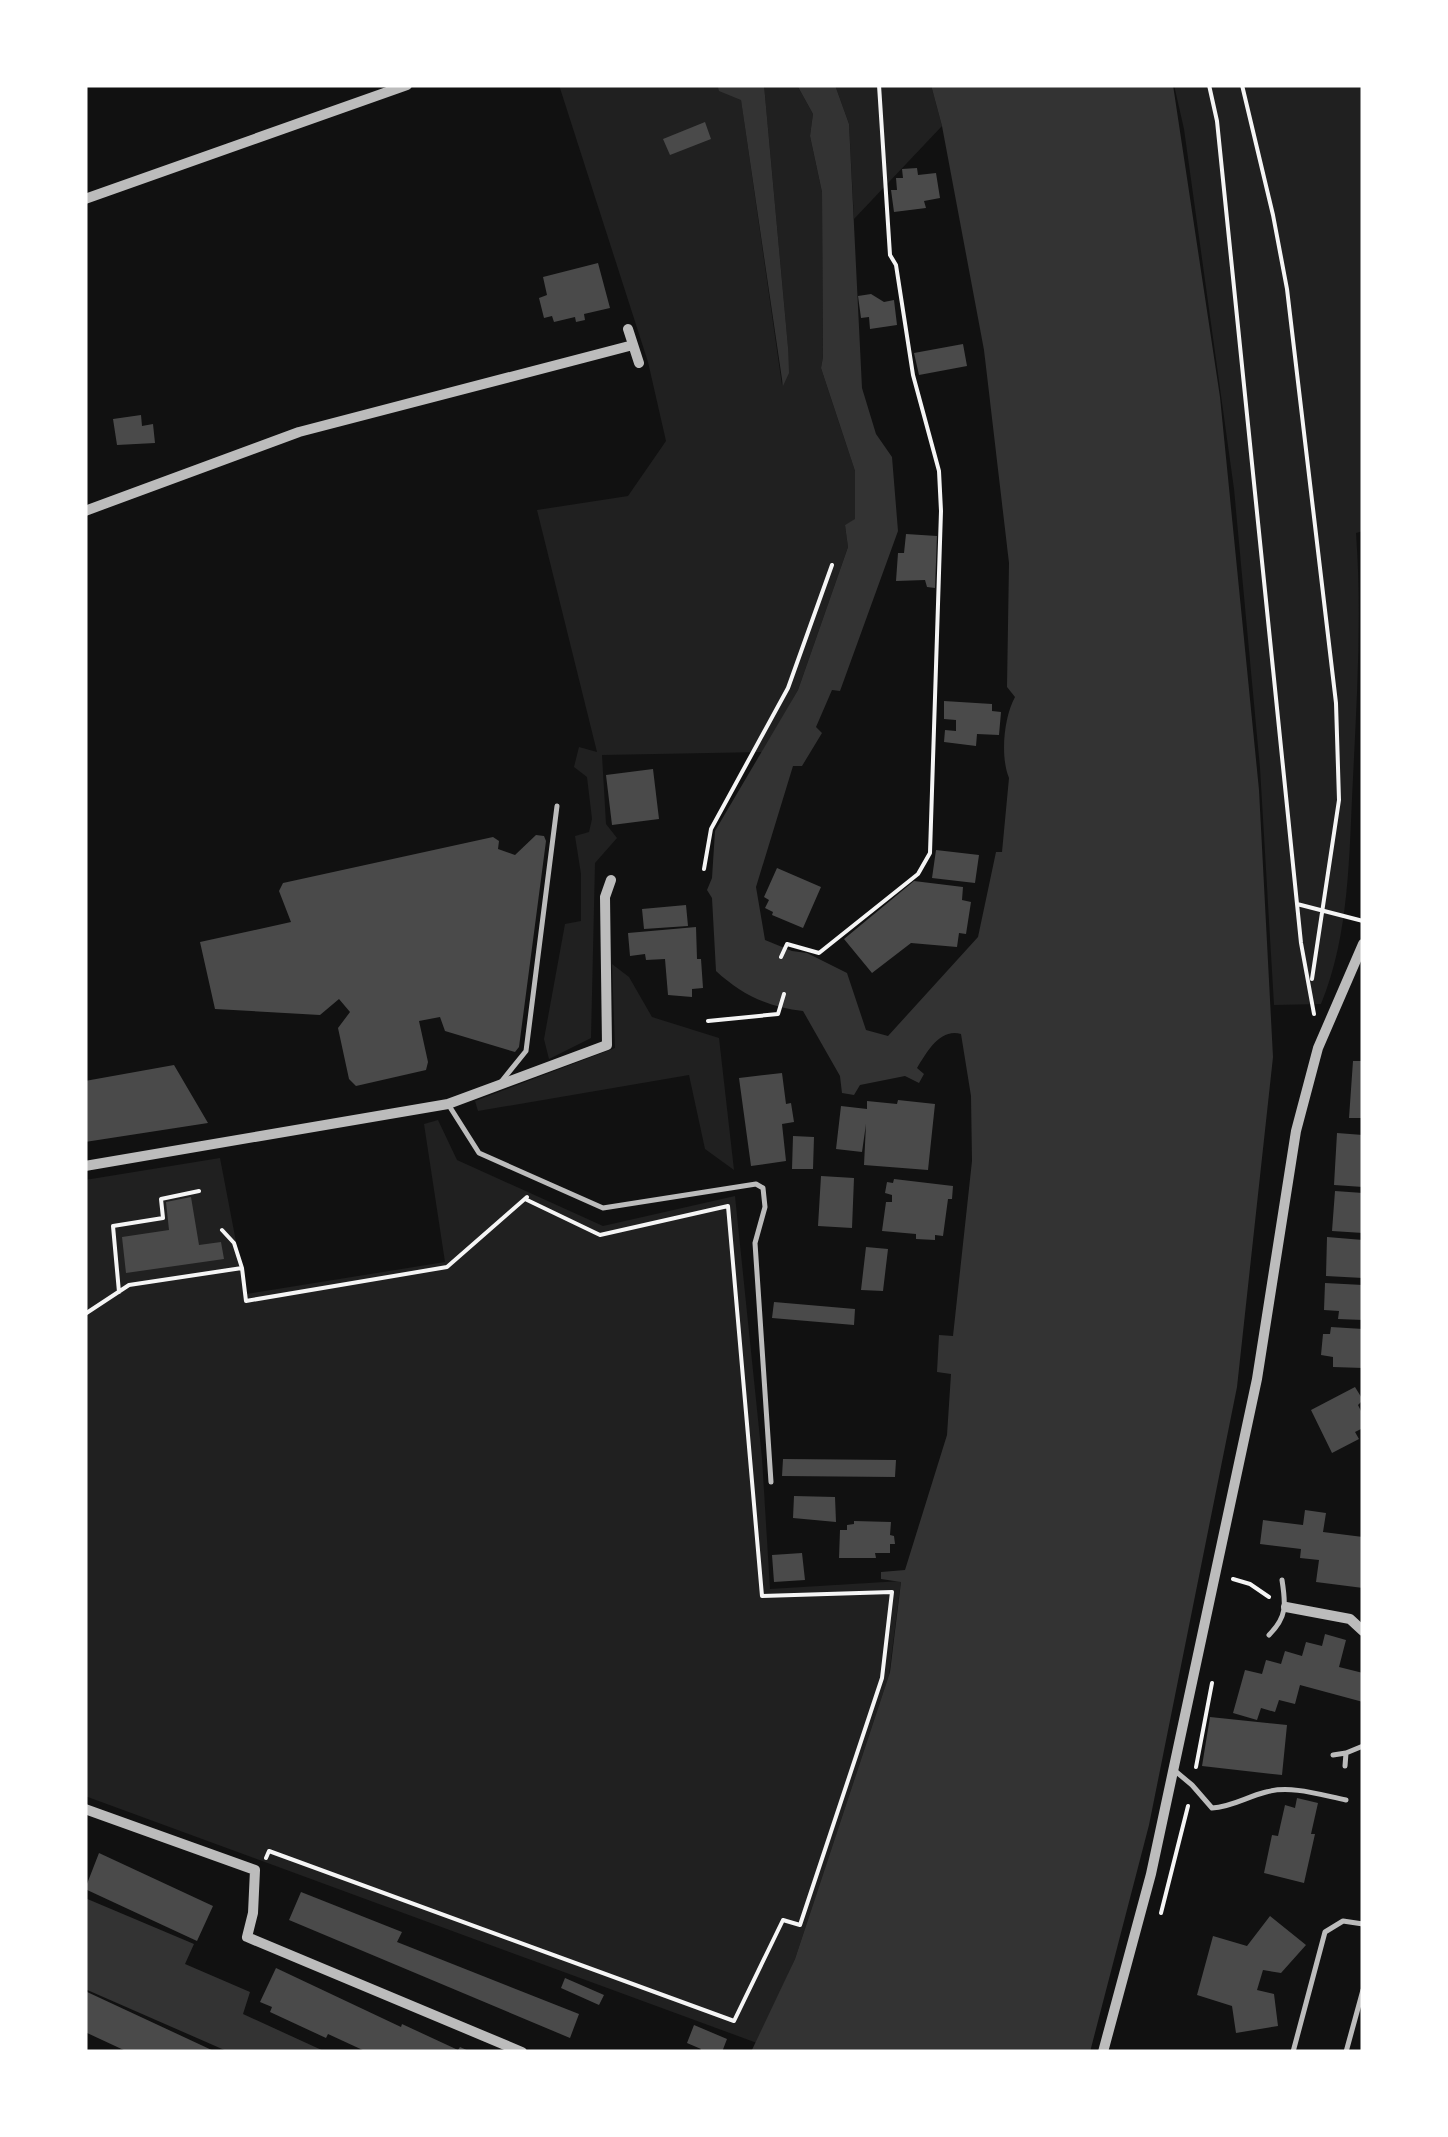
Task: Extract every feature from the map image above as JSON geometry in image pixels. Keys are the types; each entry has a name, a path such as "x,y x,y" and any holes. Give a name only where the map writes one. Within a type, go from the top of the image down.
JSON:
{"street":[{"path":"85,199 407,85"},
{"path":"628,329 638,363"},
{"path":"85,511 299,432 633,345"},
{"path":"85,1166 448,1104 608,1046 605,897 611,880"},
{"path":"1103,2052 1151,1874 1256,1379 1296,1130 1318,1048 1363,944"},
{"path":"1286,1607 1350,1619 1363,1631"},
{"path":"85,1810 255,1870 254,1913 247,1936 522,2052"}],"lane":[{"path":"497,1086 526,1051 557,806"},
{"path":"448,1104 479,1153 603,1208 756,1184 762,1188 766,1208 754,1243 771,1482"},
{"path":"1269,1635 1282,1622 1286,1607 1282,1580"},
{"path":"1333,1755 1363,1746"},
{"path":"1345,1766 1346,1753"},
{"path":"1173,1770 1212,1808 1231,1807 1268,1791 1294,1790 1346,1800"},
{"path":"1293,2052 1325,1932 1343,1921 1363,1924"},
{"path":"1346,2052 1363,1990"}],"path":[{"path":"781,958 787,944 819,953 918,874 930,853 939,470 914,375 896,264 890,256 879,85"},
{"path":"1209,85 1217,121 1301,944 1311,984 1340,800 1336,703 1287,290 1274,215 1242,85"},
{"path":"704,868 711,829 788,688 832,565"},
{"path":"1297,904 1363,921"},
{"path":"708,1021 778,1014 784,994"},
{"path":"222,1230 234,1243 246,1301 447,1266 535,1190"},
{"path":"120,1292 113,1226 162,1218 161,1199 199,1191"},
{"path":"264,1862 268,1851 734,2021 783,1920 800,1925 882,1678 892,1592 762,1596 728,1206 600,1235 526,1199"},
{"path":"85,1314 129,1285 242,1268"},
{"path":"1231,1579 1250,1584 1286,1607"},
{"path":"1192,1785 1212,1680"}],"shaded area":[{"path":"559,85 726,85 718,87 741,99 782,385 788,347 764,85 797,85 813,114 810,136 822,192 821,368 855,471 855,520 845,525 848,547 798,690 763,752 602,755 606,824 617,838 595,863 591,1038 549,1059 544,1039 565,924 581,921 581,874 575,836 589,832 592,819 587,777 574,767 579,747 597,752 537,510 628,496 666,441 648,362"},
{"path":"764,85 788,347 789,373 783,386 741,100 719,91 718,87"},
{"path":"797,85 835,85 849,124 862,388 876,434 892,457 898,531 840,691 832,690 816,727 822,733 802,766 793,766 756,887 765,940 807,953 847,973 866,1030 888,1036 978,937 996,852 1002,852 1009,778 1004,737 1015,697 1007,687 1009,563 984,350 931,85 1173,85 1220,397 1259,790 1273,1057 1237,1387 1149,1825 1090,2052 751,2052 795,1959 890,1672 901,1582 881,1579 881,1572 905,1570 947,1435 951,1374 937,1372 939,1335 953,1336 972,1161 971,1096 961,1034 940,1038 930,1049 917,1068 924,1074 919,1083 905,1076 860,1085 854,1095 842,1093 840,1076 803,1011 756,999 716,971 712,898 707,890 712,878 715,831 798,690 848,547 845,525 855,519 855,471 821,368 822,192 810,136 813,114"},
{"path":"835,85 931,85 942,126 854,219 849,124"},
{"path":"1174,85 1363,85 1363,531 1356,533 1356,717 1343,922 1321,1004 1274,1005 1260,768 1234,489 1184,129"},
{"path":"612,964 629,977 652,1017 719,1038 734,1170 705,1149 689,1075 478,1111 475,1101 615,1048"},
{"path":"438,1120 457,1160 603,1226 735,1196 762,1458 770,1589 901,1581 889,1675 795,1959 757,2043 85,1796 85,1180 220,1158 246,1294 445,1262 424,1124"},
{"path":"85,1898 194,1944 185,1964 250,1992 243,2014 326,2052 229,2052 85,1989"}],"building":[{"path":"705,122 711,139 670,155 663,139"},
{"path":"917,168 918,175 936,173 940,198 924,201 926,208 894,212 891,190 897,190 896,178 903,178 902,169"},
{"path":"598,263 610,308 584,314 585,320 576,322 575,317 554,322 552,316 544,318 539,298 547,295 543,277"},
{"path":"871,294 884,302 894,300 897,325 870,329 869,317 861,318 858,296"},
{"path":"963,344 967,366 919,375 914,353"},
{"path":"141,415 142,426 153,424 155,443 117,445 113,419"},
{"path":"906,534 937,536 935,588 927,587 925,580 896,581 898,553 904,553"},
{"path":"944,701 992,704 992,711 1001,712 999,735 977,734 976,746 944,742 945,730 956,731 956,720 944,719"},
{"path":"653,769 659,819 612,825 606,775"},
{"path":"536,835 544,836 546,841 519,1047 515,1052 445,1031 440,1017 419,1021 428,1062 426,1070 356,1086 349,1079 338,1028 350,1012 339,999 320,1015 215,1009 200,942 291,922 279,891 283,883 493,837 499,841 498,849 515,855"},
{"path":"936,850 979,855 975,883 932,878"},
{"path":"777,868 821,887 803,928 765,908 769,900 764,897"},
{"path":"914,881 963,887 962,900 971,902 966,934 959,933 957,947 911,943 872,973 844,939"},
{"path":"686,905 688,926 644,929 642,909"},
{"path":"696,927 703,988 692,989 692,997 668,995 665,959 646,960 645,954 630,956 628,933"},
{"path":"1353,1061 1363,1061 1363,1118 1349,1118"},
{"path":"174,1065 208,1123 85,1142 85,1081"},
{"path":"782,1073 786,1104 791,1103 794,1122 782,1124 786,1161 751,1166 739,1078"},
{"path":"898,1100 935,1104 928,1170 864,1165 866,1124 862,1152 836,1149 841,1106 867,1109 867,1101 897,1104"},
{"path":"1337,1133 1363,1135 1363,1187 1334,1185"},
{"path":"793,1136 814,1137 813,1169 792,1169"},
{"path":"821,1176 854,1178 852,1228 818,1226"},
{"path":"894,1179 953,1186 943,1236 935,1235 935,1240 916,1239 916,1234 882,1231 886,1202 892,1202 892,1195 885,1193 887,1182 893,1183"},
{"path":"1335,1191 1363,1193 1363,1233 1332,1231"},
{"path":"191,1197 199,1245 221,1242 224,1259 126,1273 122,1237 169,1230 166,1202"},
{"path":"1327,1237 1363,1240 1363,1278 1326,1276"},
{"path":"866,1247 888,1249 883,1291 861,1290"},
{"path":"1325,1283 1363,1285 1363,1320 1338,1319 1339,1311 1324,1310"},
{"path":"774,1302 855,1309 854,1325 772,1318"},
{"path":"1331,1327 1363,1329 1363,1368 1333,1367 1333,1357 1321,1355 1323,1334 1330,1334"},
{"path":"1355,1387 1363,1400 1358,1405 1363,1428 1355,1432 1359,1439 1332,1453 1311,1410"},
{"path":"783,1459 896,1460 895,1477 782,1476"},
{"path":"794,1496 835,1497 836,1522 793,1518"},
{"path":"1305,1510 1326,1513 1323,1532 1363,1537 1363,1588 1316,1582 1319,1560 1300,1558 1301,1549 1260,1544 1263,1520 1303,1525"},
{"path":"854,1521 891,1522 890,1535 894,1536 895,1544 890,1544 890,1553 875,1553 876,1558 839,1558 840,1530 847,1530 847,1525"},
{"path":"802,1553 805,1580 774,1582 772,1555"},
{"path":"1325,1634 1346,1640 1339,1667 1363,1673 1363,1702 1300,1685 1295,1704 1279,1700 1275,1712 1261,1708 1257,1720 1233,1713 1245,1670 1262,1674 1266,1660 1281,1664 1285,1651 1302,1656 1306,1642 1322,1646"},
{"path":"1210,1717 1287,1725 1282,1775 1202,1766"},
{"path":"1297,1798 1318,1803 1304,1883 1264,1873 1272,1835 1278,1836 1285,1805 1295,1808"},
{"path":"99,1853 213,1906 197,1941 85,1889"},
{"path":"301,1892 402,1932 397,1942 579,2014 570,2038 289,1920"},
{"path":"1270,1916 1306,1945 1281,1973 1263,1970 1257,1990 1274,1994 1278,2026 1236,2033 1232,2006 1197,1995 1213,1936 1247,1946"},
{"path":"276,1968 401,2027 402,2024 458,2050 460,2047 471,2052 367,2052 328,2034 326,2038 270,2012 272,2007 260,2002"},
{"path":"565,1978 604,1995 599,2005 561,1988"},
{"path":"85,1991 216,2052 128,2052 85,2032"},
{"path":"694,2025 727,2039 722,2052 699,2052 701,2049 687,2043"}]}
